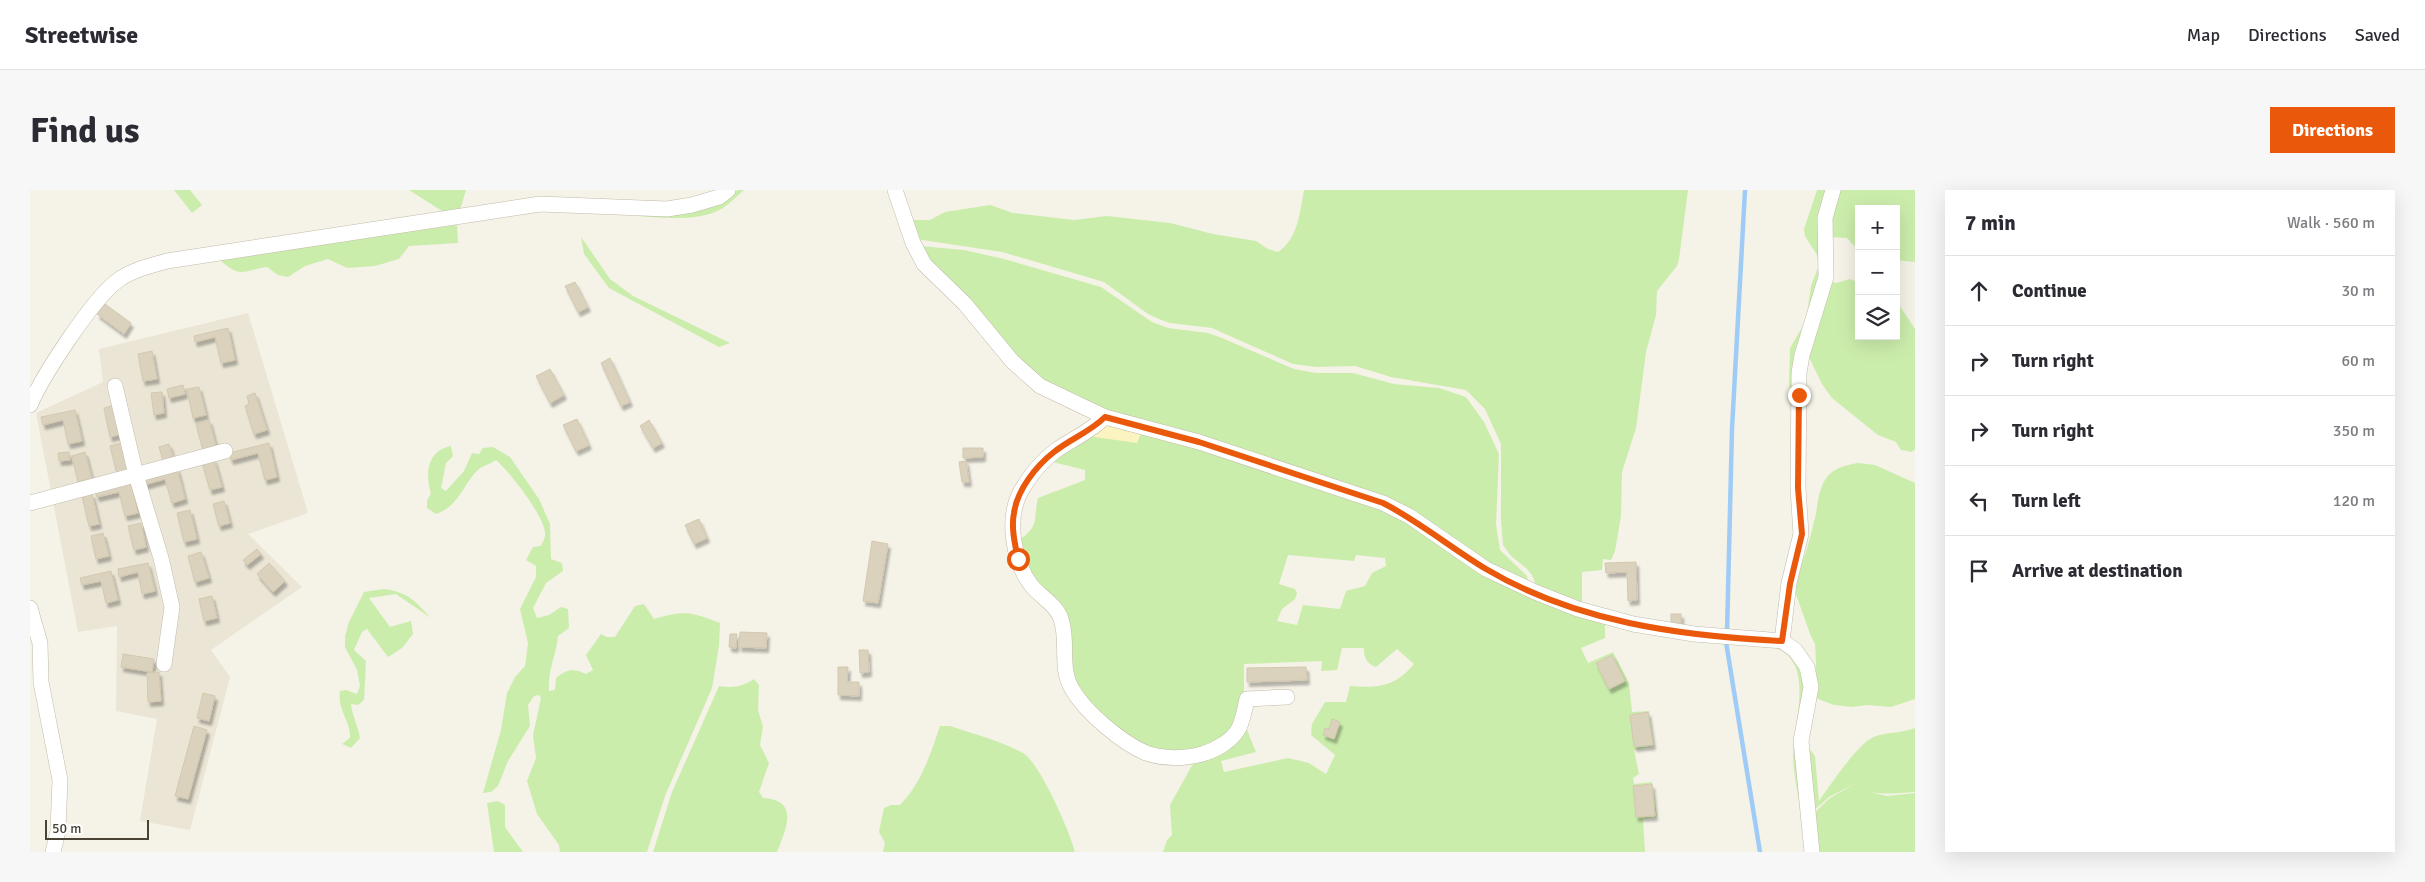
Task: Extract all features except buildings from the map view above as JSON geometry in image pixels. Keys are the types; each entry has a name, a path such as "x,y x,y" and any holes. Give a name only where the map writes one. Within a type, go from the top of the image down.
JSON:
{"street":[{"path":"30,406 58,359 103,293 119,279 139,269 167,261 540,204 667,209 692,206 718,197 728,190"},
{"path":"895,190 913,242 924,264 965,304 1012,361 1040,386 1105,417 1191,439 1383,503 1410,516 1486,569 1578,610 1633,624 1686,633 1782,641 1795,650 1807,666 1811,687 1800,741 1812,852"},
{"path":"1782,641 1790,584 1802,534 1798,488 1799,373 1802,355 1826,277 1825,218 1833,190"},
{"path":"115,386 136,475 161,558 172,607 164,664"},
{"path":"1105,417 1089,431 1054,452 1038,467 1020,492 1014,512 1018,559 1031,585 1054,606 1061,618 1066,676 1072,690 1100,721 1130,744 1146,753 1173,757 1198,755 1213,751 1227,741 1238,730 1248,700 1287,697"},
{"path":"30,503 224,451"},
{"path":"30,608 40,643 41,682 60,780 58,831 53,852"}],"shaded area":[{"path":"248,313 308,513 248,534 302,587 211,650 230,677 190,830 140,821 157,719 116,711 117,626 78,632 36,413 103,382 99,349"}],"green space":[{"path":"174,190 190,190 202,205 192,213"},
{"path":"409,190 466,190 461,207 456,214 442,211"},
{"path":"738,190 744,190 723,208 704,215 682,218 639,216 678,213 703,207 715,203"},
{"path":"1304,190 1688,190 1677,266 1657,291 1656,315 1646,352 1636,428 1622,472 1621,516 1615,551 1611,560 1603,559 1602,570 1582,572 1582,606 1538,590 1532,575 1511,556 1503,545 1501,520 1501,444 1485,409 1466,390 1391,377 1355,366 1316,367 1293,364 1212,328 1170,323 1159,319 1148,314 1104,282 1002,252 916,239 910,220 930,220 945,212 990,205 1013,213 1074,220 1107,216 1170,223 1213,234 1256,241 1268,249 1278,252 1285,247 1294,232"},
{"path":"1817,190 1827,190 1822,278 1792,413 1789,382 1790,348 1806,321 1811,286 1819,265 1817,255 1805,236 1804,229"},
{"path":"1835,190 1915,190 1915,262 1900,260 1900,205 1855,205 1855,247 1847,238 1828,237"},
{"path":"457,225 458,243 409,246 399,259 375,266 347,268 328,259 305,266 288,277 278,275 267,267 241,272 236,271 225,265 218,258"},
{"path":"581,237 610,279 633,296 730,343 719,347 609,288 584,254"},
{"path":"920,246 964,250 1004,259 1101,287 1152,322 1168,328 1208,333 1294,369 1316,373 1353,373 1394,384 1439,388 1466,397 1484,422 1499,454 1496,524 1500,550 1527,576 1528,583 1490,568 1412,513 1122,417 1040,382 939,272"},
{"path":"1850,279 1855,281 1855,340 1900,340 1900,306 1915,329 1915,449 1912,452 1901,450 1896,442 1878,435 1832,398 1822,384 1805,349 1827,280 1836,283"},
{"path":"1142,431 1380,509 1398,517 1472,569 1605,624 1605,638 1581,648 1588,663 1613,652 1629,683 1632,712 1649,711 1654,746 1634,750 1639,774 1633,778 1634,784 1652,782 1657,817 1643,819 1645,852 1163,852 1167,840 1172,835 1170,805 1195,760 1245,725 1256,752 1221,761 1224,772 1288,758 1309,763 1326,774 1335,755 1311,735 1312,724 1325,702 1346,702 1350,686 1369,687 1393,682 1407,672 1414,664 1397,649 1376,667 1366,660 1364,648 1342,648 1337,670 1321,671 1322,661 1244,664 1244,696 1230,733 1200,751 1149,750 1100,715 1074,684 1060,604 1029,569 1019,540 1033,526 1038,498 1085,480 1085,470 1049,461 1088,436","holes":["1288,555 1354,561 1356,555 1385,558 1386,566 1372,573 1365,586 1346,591 1340,609 1303,605 1297,625 1277,621 1282,609 1295,599 1297,593 1295,589 1279,584"]},
{"path":"451,446 453,456 446,463 441,488 446,491 464,471 472,453 479,454 483,448 493,447 510,457 539,499 550,524 551,559 562,563 563,571 546,583 533,608 537,618 549,615 561,607 568,609 569,628 558,636 549,691 555,690 556,678 564,673 574,670 586,674 593,670 586,655 601,634 607,637 615,637 635,606 644,604 654,619 681,613 702,616 720,623 719,646 712,688 665,796 647,852 560,852 559,845 537,814 527,781 536,758 533,735 541,698 539,695 534,696 528,705 530,726 508,761 498,786 491,792 483,793 501,730 507,693 515,677 525,666 528,643 520,609 536,577 536,566 526,560 533,547 541,546 545,535 544,528 534,507 518,484 496,460 479,469 456,500 444,510 436,514 427,508 427,500 431,494 428,478 430,464 437,453"},
{"path":"1858,463 1875,465 1915,483 1915,699 1891,707 1834,705 1813,697 1816,663 1815,644 1792,583 1807,550 1819,495 1824,481 1837,469"},
{"path":"383,589 399,592 410,598 431,618 396,594 369,598 390,627 411,621 413,634 402,648 388,657 367,629 362,632 354,650 366,661 364,700 358,705 351,704 360,738 351,748 342,744 350,738 350,732 340,704 340,691 346,690 357,694 360,686 357,670 345,647 345,636 349,622 364,592"},
{"path":"1752,645 1783,647 1798,666 1803,682 1803,825 1793,757 1799,699 1797,670 1791,659 1780,650"},
{"path":"754,679 759,685 758,710 763,727 760,745 769,763 759,792 763,798 775,800 782,804 786,810 787,817 784,834 777,852 653,852 672,792 719,686 737,686"},
{"path":"940,726 950,726 997,741 1023,753 1030,759 1054,799 1075,852 883,852 885,843 879,832 884,808 891,805 900,805 908,796 920,778"},
{"path":"1915,728 1915,792 1887,794 1870,792 1887,796 1915,793 1915,852 1817,852 1813,814 1830,798 1856,783 1829,797 1812,812 1805,743 1815,756 1819,801 1845,765 1869,739"},
{"path":"498,801 505,805 505,827 523,852 494,852 487,803"}],"sand":[{"path":"1104,422 1142,431 1137,443 1088,436"}],"waterway":[{"path":"1727,633 1732,429 1745,190"},
{"path":"1726,642 1760,852"}],"route":[{"path":"1018,559 1014,533 1014,512 1020,492 1038,467 1054,452 1089,431 1105,417 1199,442 1383,503 1410,516 1486,569 1578,610 1633,624 1694,634 1782,641 1786,603 1802,534 1798,488 1799,395"}]}
